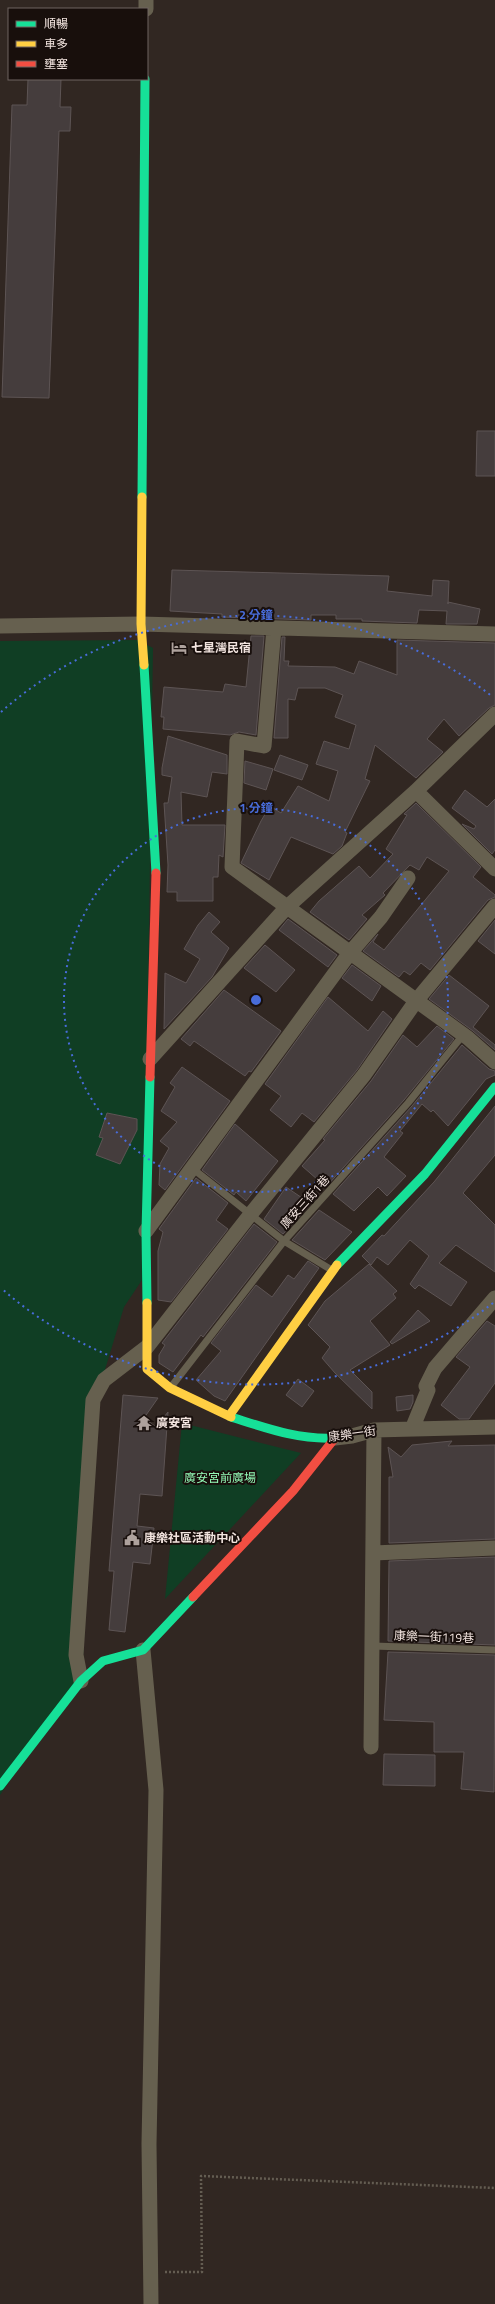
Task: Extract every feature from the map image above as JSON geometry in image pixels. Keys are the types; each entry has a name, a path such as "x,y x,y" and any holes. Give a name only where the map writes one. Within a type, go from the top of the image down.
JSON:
{"street":[{"path":"145,80 141,624 156,866 146,1230 147,1347"},
{"path":"0,626 141,624 495,634"},
{"path":"274,628 264,746 237,741 232,867 349,954 463,1035 495,1062"},
{"path":"150,1059 286,908 416,791 495,714"},
{"path":"416,791 495,869"},
{"path":"146,1230 349,954 381,917 408,878"},
{"path":"81,1682 76,1655 93,1400 104,1380 147,1347 250,1215 364,1075 416,1001 495,906"},
{"path":"229,1416 332,1270 425,1174 495,1087"},
{"path":"412,1429 428,1390 426,1386 435,1368 495,1298"},
{"name":"康樂一街","path":"147,1347 147,1369 170,1388 229,1416 287,1435 315,1439 352,1436 374,1430 495,1427"},
{"path":"371,1747 374,1430"},
{"path":"0,1786 81,1682 103,1660 143,1650 293,1490 335,1438"},
{"path":"373,1553 495,1548"},
{"path":"143,1650 156,1790 149,2144 151,2304"}],"lane":[{"name":"廣安三街1巷","path":"170,1388 284,1241 408,1103 463,1035"},
{"path":"191,1168 284,1241 332,1270"},
{"name":"康樂一街119巷","path":"373,1646 495,1650"}],"path":[{"path":"151,2272 202,2272 201,2176 495,2188"}],"green space":[{"path":"138,640 153,648 144,1277 124,1307 97,1396 82,1676 0,1795 0,641"},
{"name":"廣安宮前廣場","path":"182,1423 301,1453 165,1599"}],"building":[{"path":"28,80 61,80 60,107 71,107 70,131 59,131 49,398 2,397 12,105 27,105"},
{"path":"477,431 495,431 495,476 476,476"},
{"path":"172,570 389,576 387,591 432,596 433,580 449,581 448,602 480,609 477,624 446,624 447,611 419,610 417,623 362,621 362,619 336,619 336,615 311,615 311,620 222,617 222,614 170,611"},
{"path":"251,636 264,636 256,735 239,732 230,735 163,729 164,717 161,717 164,687 223,692 225,684 246,687"},
{"path":"282,637 285,637 284,661 289,661 288,666 335,667 354,674 359,661 397,675 397,640 495,643 495,705 489,708 459,736 444,719 427,739 443,752 416,778 375,745 365,779 370,781 345,832 347,833 342,846 333,854 291,837 269,880 241,863 261,821 270,806 281,813 298,786 329,801 338,771 316,764 324,741 349,749 356,725 335,717 343,695 325,688 298,688 295,700 288,699 288,738 274,738"},
{"path":"168,736 227,755 227,774 212,772 207,797 181,792 182,825 225,825 223,857 219,855 218,877 213,877 213,901 177,901 177,892 167,892 168,865 164,803 168,803 172,777 162,775 162,768"},
{"path":"280,755 308,765 302,780 274,770"},
{"path":"245,761 273,769 266,790 244,783"},
{"path":"465,790 487,807 495,799 495,850 492,854 462,824 474,829 476,826 452,808"},
{"path":"416,803 481,867 473,877 495,895 495,897 488,900 430,970 421,963 410,975 404,971 399,977 363,951 378,934 373,942 384,950 449,871 427,857 419,870 410,865 383,893 385,895 362,915 367,919 349,940 310,912 319,901 359,866 370,878 393,854 386,849 407,815 404,814"},
{"path":"209,912 220,922 211,932 229,948 212,977 164,1029 165,973 186,983 200,959 184,949 198,925"},
{"path":"288,919 337,955 328,967 279,930"},
{"path":"495,920 495,954 478,941"},
{"path":"265,945 295,970 276,992 244,968"},
{"path":"352,965 381,986 372,1001 342,978"},
{"path":"449,975 489,1006 473,1027 495,1045 495,1050 473,1031 429,999"},
{"path":"224,990 281,1031 251,1072 249,1071 245,1076 194,1041 190,1046 181,1039"},
{"path":"328,997 368,1031 383,1011 392,1019 357,1070 314,1122 302,1113 291,1127 270,1110 281,1096 265,1084"},
{"path":"437,1026 454,1039 404,1100 326,1187 302,1166 325,1140 323,1139 371,1081 403,1035 417,1047"},
{"path":"462,1045 489,1069 495,1071 495,1075 486,1079 448,1126 433,1110 431,1112 422,1104 400,1131 403,1133 384,1157 406,1176 387,1196 378,1187 354,1211 333,1194 412,1106"},
{"path":"182,1067 230,1101 165,1190 159,1185 160,1164 169,1148 160,1141 177,1122 161,1111 175,1087 170,1083"},
{"path":"495,1106 495,1155 463,1193 495,1225 495,1272 456,1245 439,1263 467,1282 451,1306 419,1285 415,1289 410,1284 429,1256 410,1240 388,1265 377,1257 371,1265 362,1256 382,1235 384,1236 434,1182"},
{"path":"107,1113 137,1119 137,1130 120,1164 96,1155 103,1138 99,1137"},
{"path":"235,1124 278,1161 246,1201 236,1192 234,1195 202,1170"},
{"path":"196,1178 228,1203 216,1220 228,1229 171,1302 158,1300 158,1251 163,1232 159,1229"},
{"path":"286,1187 311,1204 283,1234 264,1219"},
{"path":"319,1210 352,1232 325,1260 292,1240"},
{"path":"254,1224 277,1242 203,1337 201,1335 173,1372 159,1363 159,1355 165,1345 162,1343"},
{"path":"308,1261 319,1268 225,1401 214,1396 196,1380 221,1351 211,1343 256,1285 272,1297 288,1275 294,1279"},
{"path":"369,1264 397,1291 393,1294 396,1298 370,1321 390,1345 350,1370 372,1392 372,1409 335,1373 322,1358 330,1347 308,1325 325,1301"},
{"path":"418,1310 430,1321 392,1344 390,1342"},
{"path":"487,1321 495,1326 495,1383 469,1419 459,1419 441,1405 470,1367 456,1357"},
{"path":"298,1379 314,1391 302,1407 286,1395"},
{"path":"123,1395 158,1398 144,1418 156,1427 168,1412 162,1496 140,1494 137,1526 154,1528 152,1547 150,1564 133,1562 125,1632 109,1630 114,1571 109,1571"},
{"path":"413,1395 413,1402 410,1409 397,1411 396,1397"},
{"path":"452,1441 448,1446 495,1445 495,1539 389,1543 389,1477 393,1477 388,1447 401,1457 412,1445"},
{"path":"495,1557 495,1645 388,1641 389,1561"},
{"path":"388,1652 495,1655 494,1792 461,1789 464,1752 434,1752 434,1722 384,1720"},
{"path":"384,1754 435,1755 435,1786 383,1785"}],"traffic: fast":[{"path":"142,497 145,80"},
{"path":"144,665 156,873"},
{"path":"147,1303 146,1231 150,1077"},
{"path":"337,1265 425,1174 495,1087"},
{"path":"231,1417 295,1435 335,1438"},
{"path":"0,1786 81,1681 103,1661 143,1650 193,1597"}],"traffic: slow":[{"path":"142,497 141,624 144,665"},
{"path":"229,1416 337,1265"},
{"path":"147,1303 147,1369 170,1388 231,1417"}],"traffic: jam":[{"path":"150,1077 156,873"},
{"path":"193,1597 293,1491 335,1438"}],"place":[{"name":"七星灣民宿","path":"179,648"},
{"name":"廣安宮","path":"144,1423"},
{"name":"康樂社區活動中心","path":"132,1538"}]}
